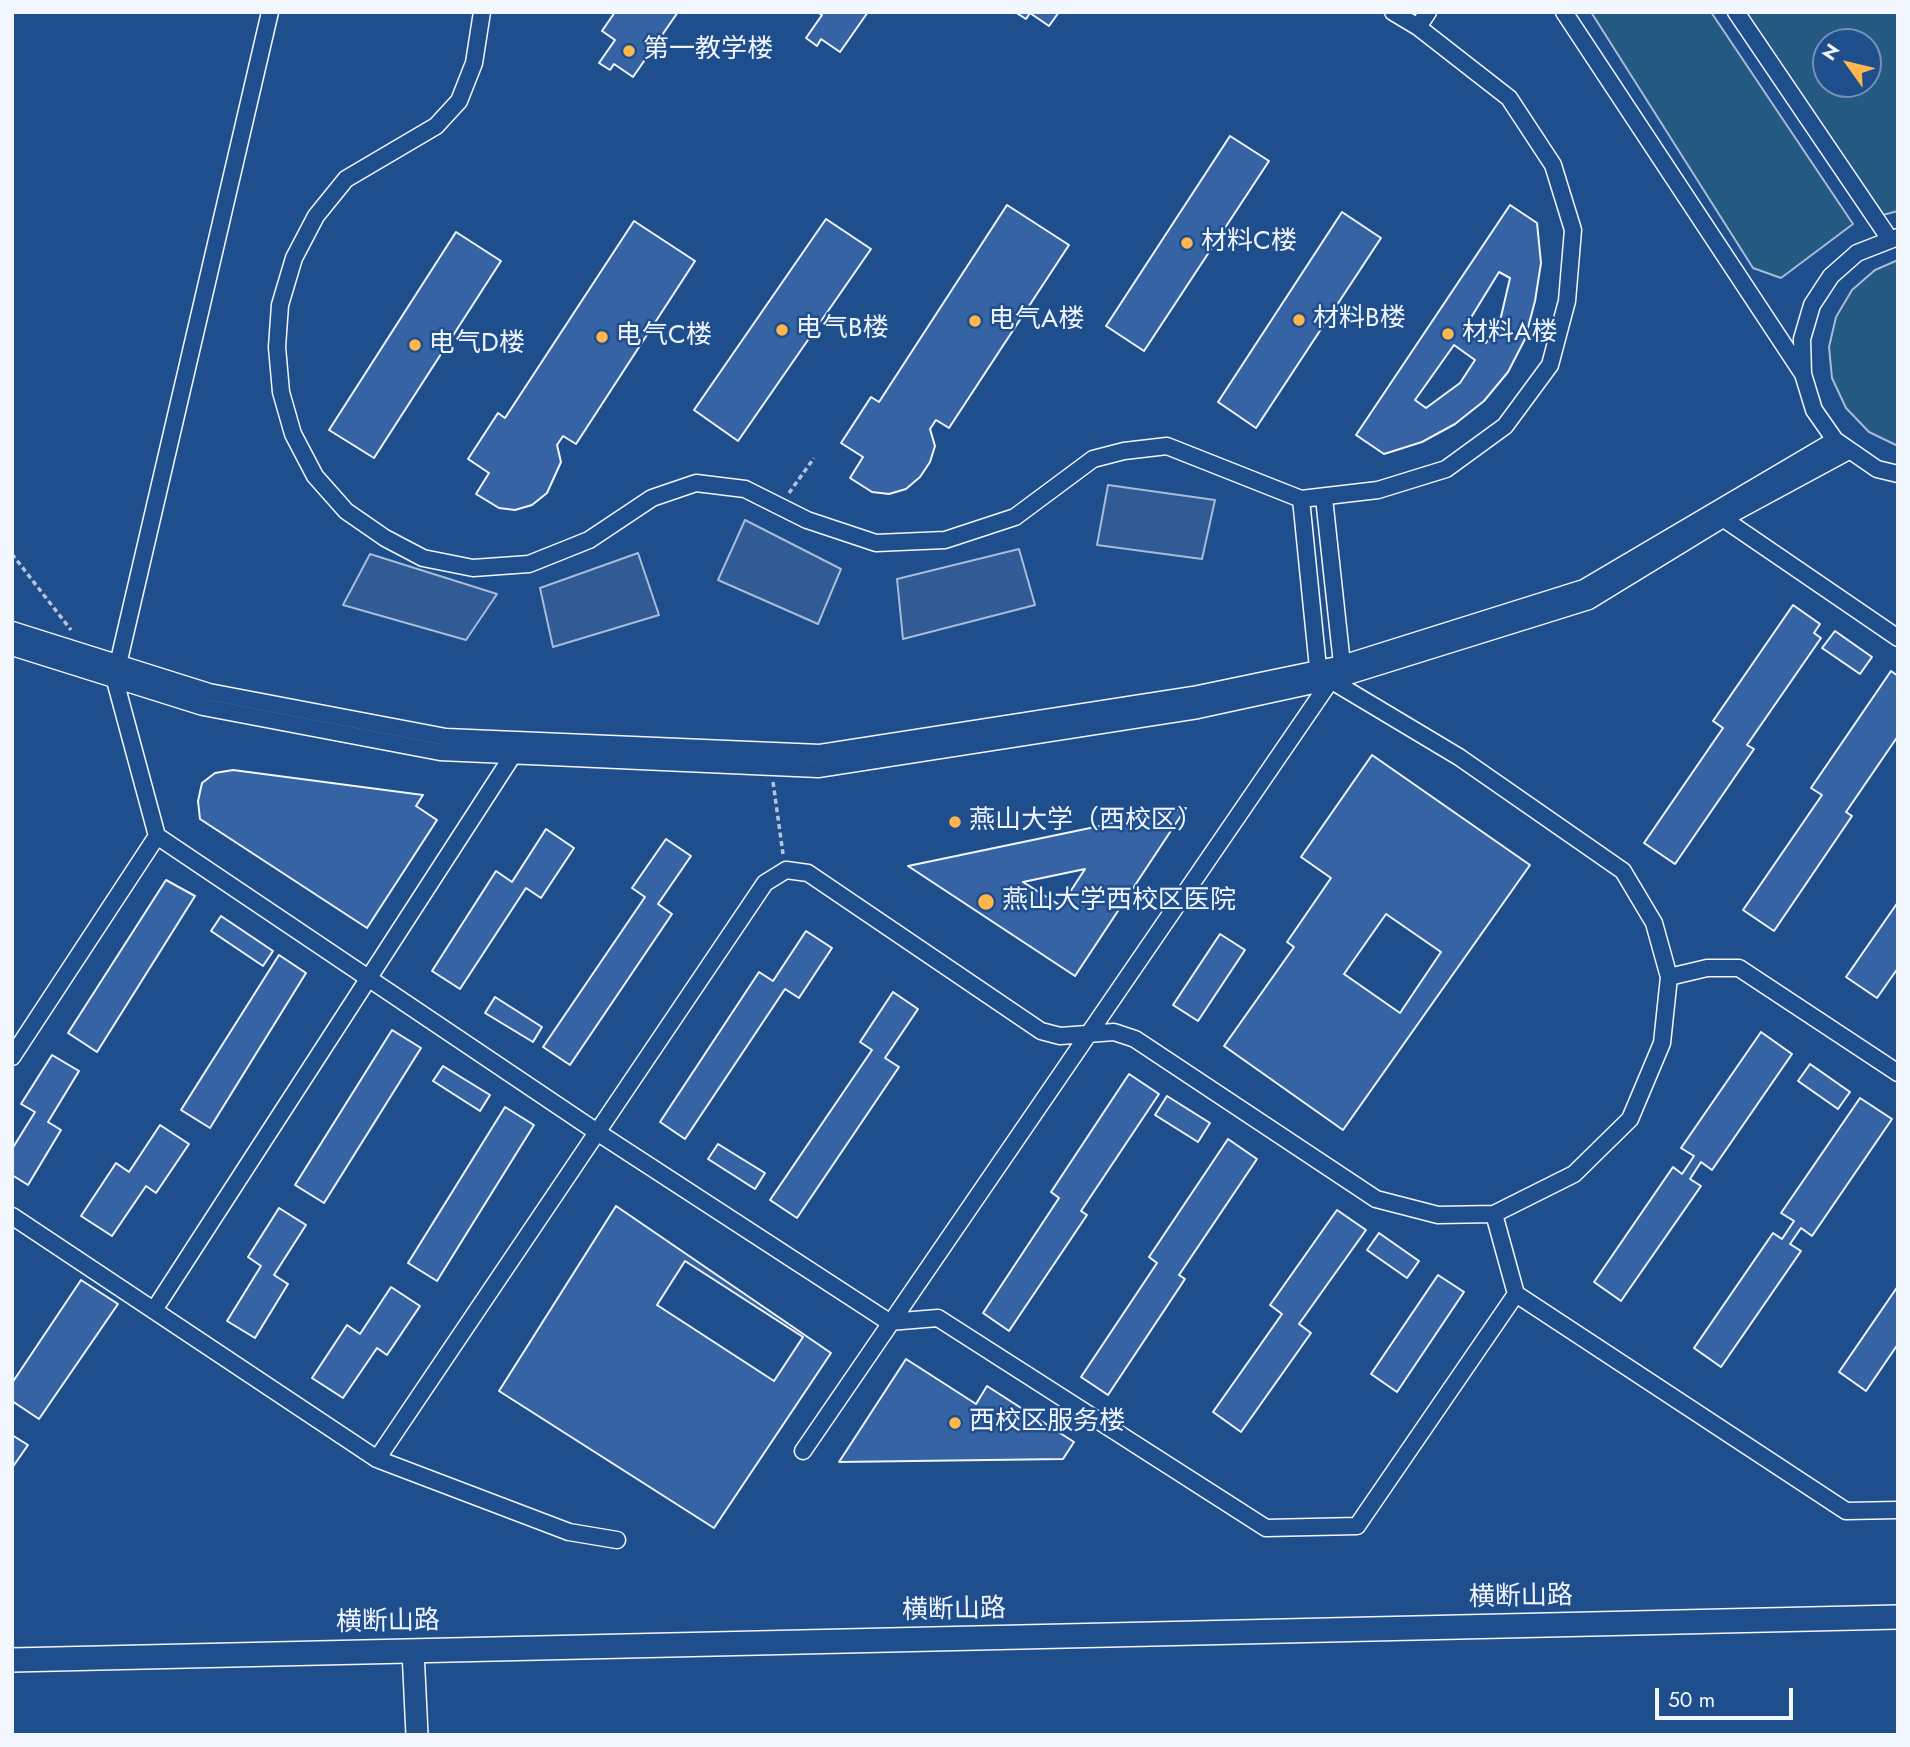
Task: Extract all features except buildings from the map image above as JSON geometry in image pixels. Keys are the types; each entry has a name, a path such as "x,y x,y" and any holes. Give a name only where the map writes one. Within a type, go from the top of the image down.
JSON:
{"main road":[{"name":"横断山路","path":"12,1660 1898,1617"}],"street":[{"path":"270,12 114,667 157,836 597,1132 889,1322 938,1318 1266,1528 1357,1526 1516,1294"},
{"path":"482,12 474,63 459,101 436,126 346,179 316,216 294,258 280,305 276,347 281,392 293,434 315,476 346,511 385,538 423,558 473,568 529,564 589,540 652,498 696,483 745,489 807,520 876,543 945,540 1015,517 1093,459 1124,451 1167,446 1301,499 1378,490 1446,468 1505,426 1550,365 1567,301 1573,230 1553,165 1509,98 1418,27 1393,12"},
{"path":"1418,27 1428,12"},
{"path":"1564,12 1802,374 1814,410 1835,440 1847,452 1877,469 1898,474"},
{"path":"1736,12 1894,237 1857,253 1831,276 1812,305 1802,339 1802,374"},
{"path":"12,647 114,667 209,692 513,748 818,769 1198,709 1332,681 1590,601 1835,440"},
{"path":"513,748 820,753 1193,695 1342,664 1584,588 1718,516 1847,452"},
{"path":"803,1451 1342,664 1324,498"},
{"path":"377,1459 765,883 786,870 808,873 1041,1031 1060,1036 1114,1032 1135,1039 1376,1199 1438,1215 1494,1214 1574,1174 1630,1119 1662,1043 1669,977 1654,923 1623,872 1460,757 1332,681 1318,668 1301,499"},
{"path":"1718,516 1898,638"},
{"path":"12,630 89,654 114,667"},
{"path":"154,1310 513,748"},
{"path":"12,1057 157,836"},
{"path":"1669,977 1707,968 1739,968 1898,1073"},
{"path":"1494,1214 1516,1294 1846,1511 1898,1510"},
{"path":"12,1216 377,1459 569,1532 617,1540"},
{"path":"413,1651 417,1735"}],"path":[{"path":"779,506 814,458"},
{"path":"12,554 89,654"},
{"path":"771,767 786,870"}],"shaded area":[{"path":"1591,12 1711,12 1853,224 1781,278 1753,268"},
{"path":"1736,12 1898,12 1898,211 1875,217"},
{"path":"1898,260 1898,446 1869,432 1846,408 1832,378 1829,347 1836,317 1852,290 1875,270"},
{"path":"1108,485 1215,500 1202,559 1097,545"},
{"path":"745,520 841,569 818,624 718,580"},
{"path":"1019,549 1035,605 903,639 897,579"},
{"path":"638,553 659,615 553,647 540,588"},
{"path":"370,554 497,594 466,640 343,605"}],"place":[{"name":"第一教学楼","path":"629,51"},
{"name":"材料C楼","path":"1187,243"},
{"name":"材料B楼","path":"1299,320"},
{"name":"电气A楼","path":"975,321"},
{"name":"电气B楼","path":"782,330"},
{"name":"材料A楼","path":"1448,334"},
{"name":"电气C楼","path":"602,337"},
{"name":"电气D楼","path":"415,345"},
{"name":"燕山大学（西校区）","path":"955,822"},
{"name":"燕山大学西校区医院","path":"986,902"},
{"name":"西校区服务楼","path":"955,1423"}]}
